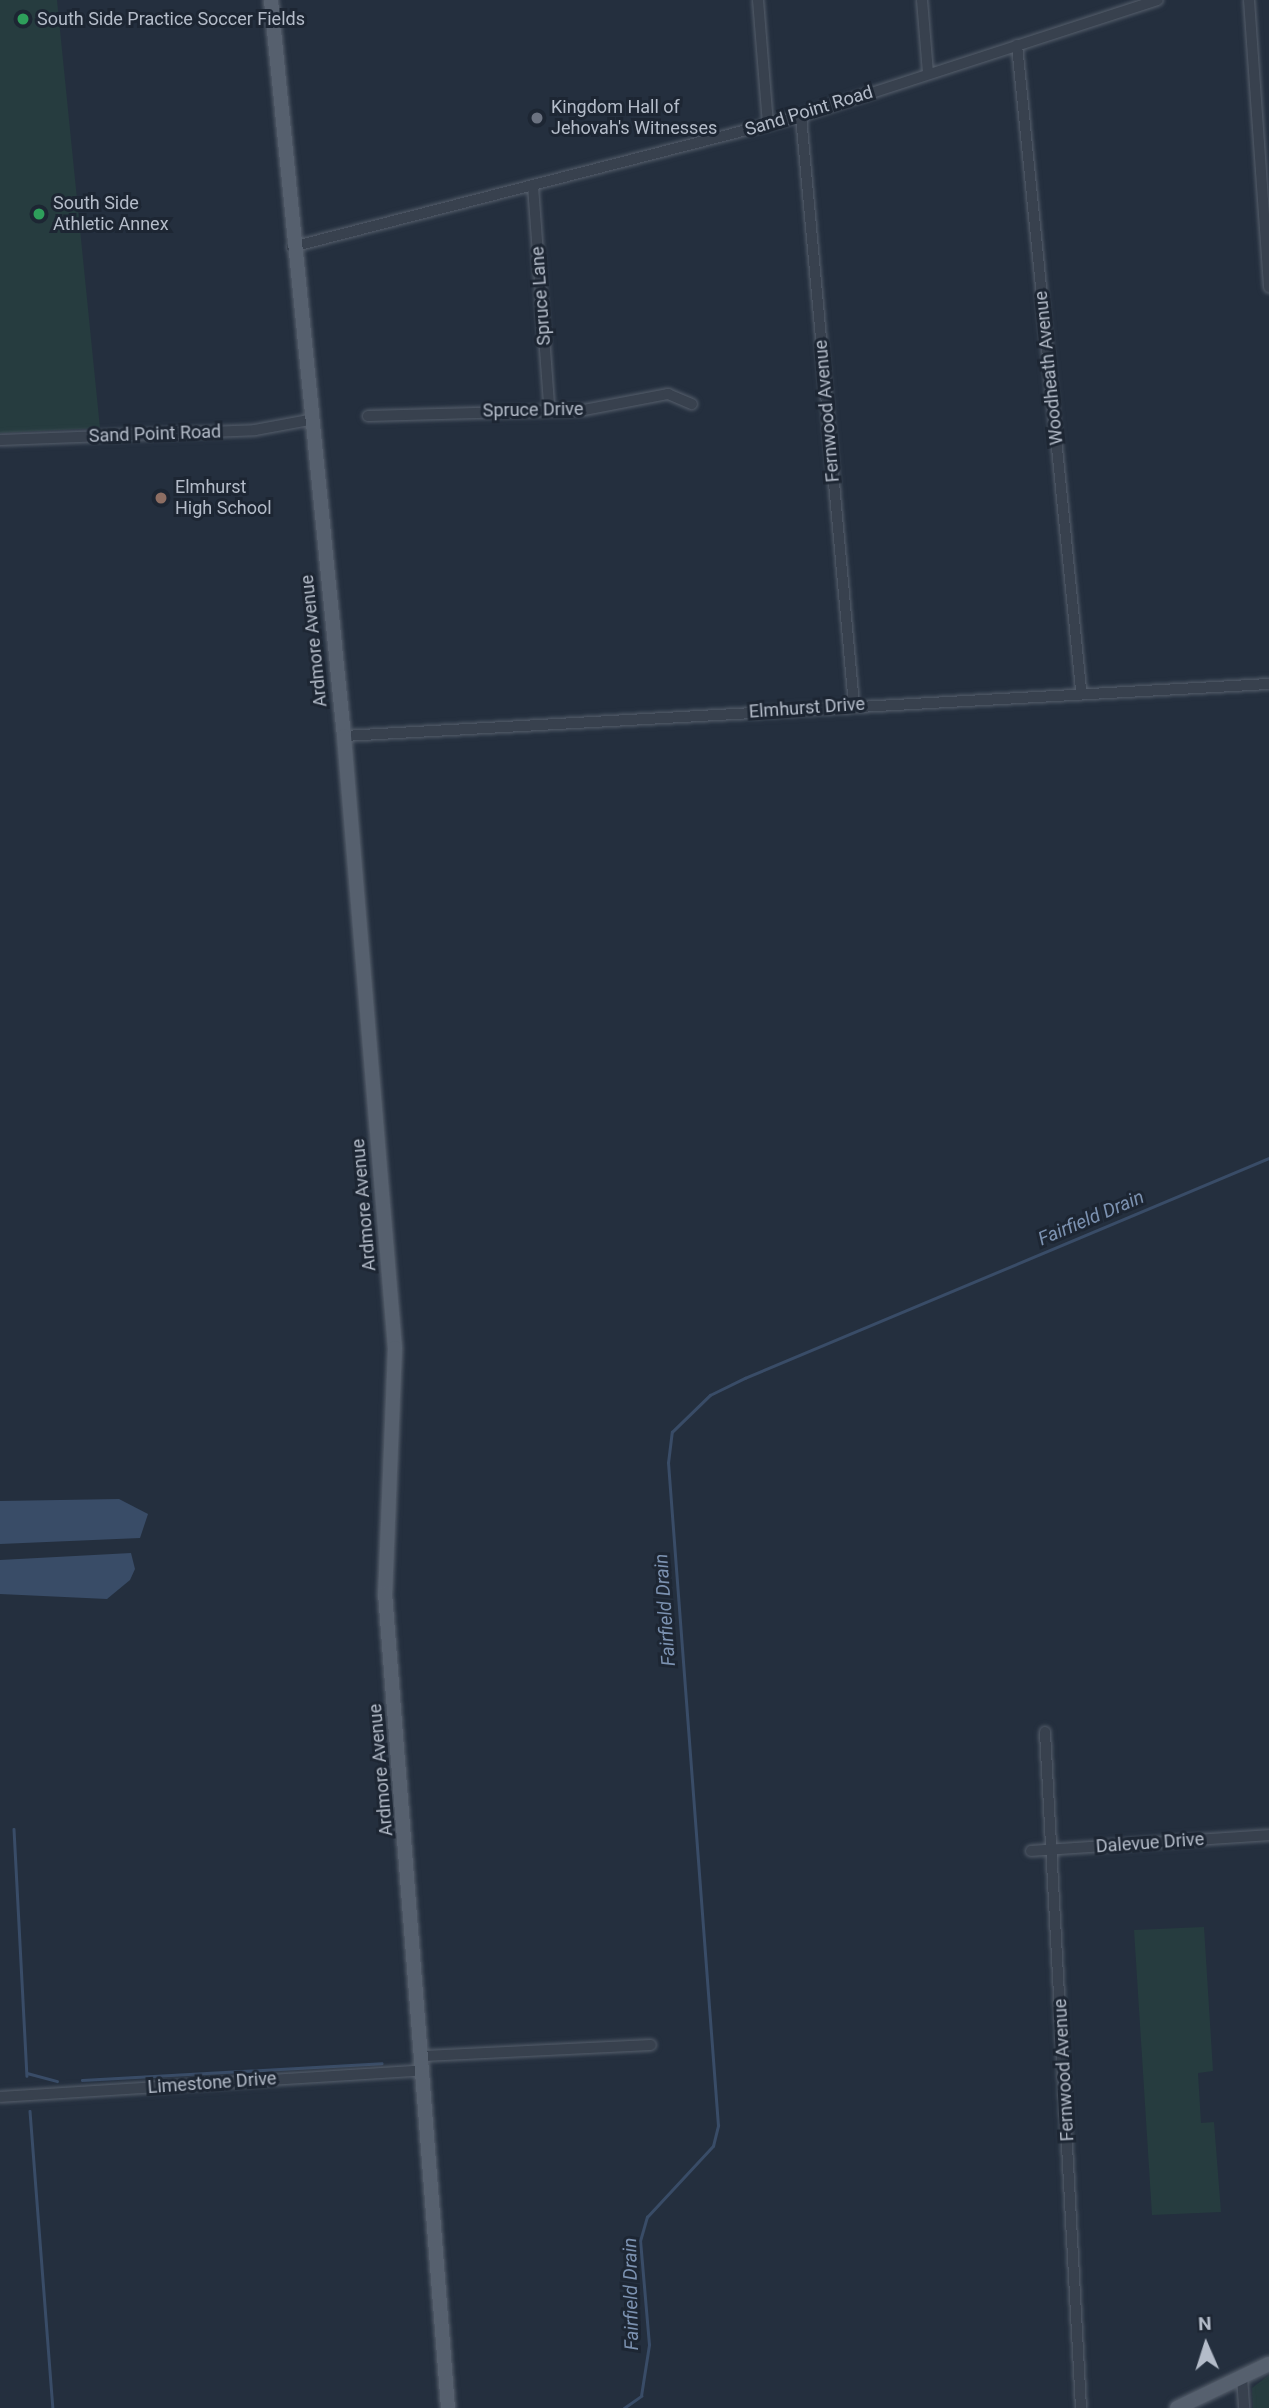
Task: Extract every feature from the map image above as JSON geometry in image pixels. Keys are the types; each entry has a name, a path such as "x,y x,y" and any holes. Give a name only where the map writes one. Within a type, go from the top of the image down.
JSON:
{"main road":[{"name":"Ardmore Avenue","path":"271,0 309,420 344,736 395,1348 384,1593 424,2063 448,2408"},
{"path":"1177,2408 1269,2364"}],"street":[{"path":"758,0 768,124"},
{"path":"922,0 928,73"},
{"name":"Sand Point Road","path":"292,247 801,116 1017,45 1123,5 1158,0"},
{"path":"1249,0 1269,287"},
{"name":"Woodheath Avenue","path":"1017,45 1081,690"},
{"name":"Fernwood Avenue","path":"801,116 854,705"},
{"name":"Spruce Lane","path":"533,186 549,406"},
{"name":"Spruce Drive","path":"369,416 549,406 584,410 668,394 692,404"},
{"name":"Sand Point Road","path":"0,440 255,429 309,420"},
{"name":"Elmhurst Drive","path":"344,736 1081,690 1269,684"},
{"name":"Fernwood Avenue","path":"1045,1732 1080,2408"},
{"name":"Dalevue Drive","path":"1031,1851 1269,1835"},
{"name":"Limestone Drive","path":"0,2097 651,2045"},
{"path":"1242,2377 1244,2408"}],"green space":[{"name":"South Side Athletic Annex","path":"0,0 57,0 100,428 0,433"},
{"path":"1204,1927 1213,2071 1198,2073 1201,2123 1214,2122 1221,2212 1152,2215 1134,1930"},
{"path":"1269,2375 1269,2408 1253,2408 1252,2388"}],"water":[{"path":"119,1499 148,1514 140,1538 0,1544 0,1501"},
{"path":"131,1553 135,1569 130,1580 107,1599 0,1594 0,1560"}],"waterway":[{"name":"Fairfield Drain","path":"624,2408 641,2396 649,2345 640,2241 647,2217 713,2146 718,2126 668,1463 672,1432 710,1395 745,1378 1269,1158"},
{"path":"14,1829 27,2076"},
{"path":"82,2080 382,2063"},
{"path":"27,2073 57,2081"},
{"path":"30,2111 53,2408"}],"place":[{"name":"South Side Practice Soccer Fields","path":"23,19"},
{"name":"Kingdom Hall of Jehovah's Witnesses","path":"537,118"},
{"name":"South Side Athletic Annex","path":"39,214"},
{"name":"Elmhurst High School","path":"161,498"}]}
